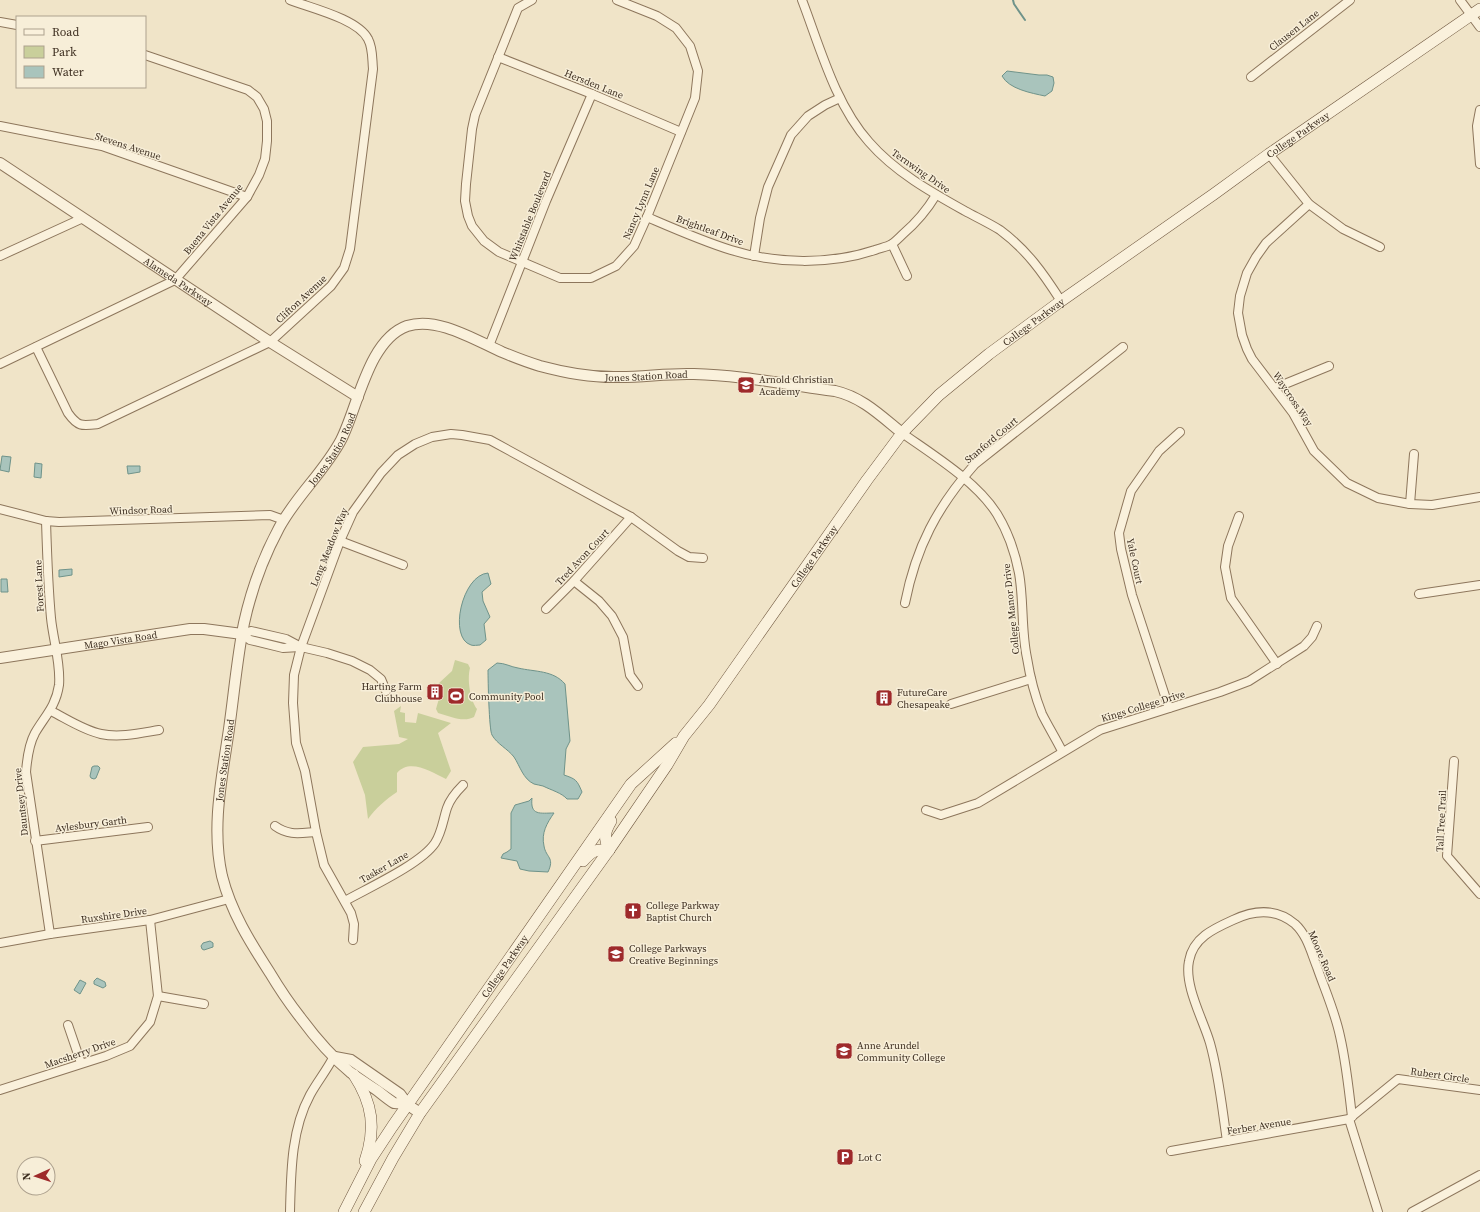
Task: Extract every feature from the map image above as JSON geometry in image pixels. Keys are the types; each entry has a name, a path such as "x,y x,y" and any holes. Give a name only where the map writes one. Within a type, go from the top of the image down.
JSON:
{"main road":[{"name":"College Parkway","path":"344,1212 371,1159 631,784 684,736 709,705 867,480 902,433 939,395 989,354 1061,301 1269,154 1476,12"},
{"name":"College Parkway","path":"364,1212 393,1158 420,1113 610,850 668,765 684,736"},
{"path":"610,850 605,841 606,831 631,784"},
{"path":"564,880 591,853 599,849 610,850"},
{"path":"354,1075 363,1088 372,1122 370,1147 355,1189"}],"street":[{"name":"Clifton Avenue","path":"36,347 68,413 74,421 82,426 98,424 270,342 331,286 344,268 350,249 373,69 372,52 368,40 362,30 350,22 290,0"},
{"name":"Nancy Lynn Lane","path":"532,0 518,8 475,115 472,130 465,201 472,226 484,241 499,252 560,278 591,278 616,266 634,246 695,98 698,71 690,46 676,28 657,16 618,0"},
{"name":"Ternwing Drive","path":"802,0 840,98 850,117 869,142 891,165 936,195 999,230 1015,243 1027,253 1039,267 1061,301"},
{"name":"Clausen Lane","path":"1251,77 1350,0"},
{"path":"1460,0 1476,12 1480,27"},
{"path":"0,22 16,25"},
{"name":"Buena Vista Avenue","path":"0,364 176,280 246,197 259,175 265,158 267,121 264,109 257,97 248,90 146,55"},
{"name":"Hersden Lane","path":"498,57 592,94 681,132"},
{"name":"Whitstable Boulevard","path":"489,346 546,201 592,94"},
{"path":"754,256 760,218 768,186 791,135 808,116 825,105 840,98"},
{"path":"1480,110 1477,126 1480,164"},
{"name":"Stevens Avenue","path":"0,126 102,146 246,197"},
{"path":"1269,154 1309,204 1343,229 1380,247"},
{"name":"Alameda Parkway","path":"0,163 270,342 358,397"},
{"name":"Brightleaf Drive","path":"647,217 702,240 754,256 787,260 837,259 860,255 892,244 915,224 926,211 936,195"},
{"name":"Waycross Way","path":"1309,204 1266,243 1247,273 1240,296 1238,313 1242,335 1252,359 1293,413 1314,451 1346,483 1378,498 1410,504 1432,505 1480,498"},
{"path":"0,256 83,218"},
{"path":"892,244 907,276"},
{"name":"Jones Station Road","path":"408,1105 395,1103 348,1070 311,1032 291,1005 252,946 229,899 222,876 216,829 242,634 248,607 262,566 274,538 284,520 294,504 332,454 343,436 376,355 382,345 396,332 405,327 416,324 428,324 456,331 489,346 539,365 579,374 618,377 698,374 752,379 835,391 848,394 862,402 902,433"},
{"name":"Stanford Court","path":"906,603 910,578 927,533 948,496 963,478 975,464 1123,347"},
{"path":"1275,388 1329,366"},
{"name":"Yale Court","path":"1168,708 1132,595 1119,533 1131,490 1159,451 1180,432"},
{"name":"College Manor Drive","path":"902,433 963,478 996,513 1011,543 1019,574 1023,636 1031,679 1043,714 1062,751"},
{"name":"Long Meadow Way","path":"353,940 354,924 351,913 324,865 316,832 305,771 296,743 293,703 294,675 301,647 340,541 353,512 381,473 398,455 415,444 426,440 451,434 472,436 490,440 632,517 678,551 690,557 703,558"},
{"path":"1410,504 1414,454"},
{"name":"Windsor Road","path":"0,509 46,521 73,522 270,515 284,520"},
{"path":"1239,516 1228,546 1225,567 1232,598 1277,664"},
{"name":"Tred Avon Court","path":"546,609 574,581 632,517"},
{"name":"Forest Lane","path":"46,521 50,602 55,650"},
{"path":"340,541 403,565"},
{"path":"574,581 599,601 612,616 623,637 630,675 638,686"},
{"path":"1420,594 1480,585"},
{"name":"Kings College Drive","path":"926,810 941,815 978,804 1062,751 1100,730 1249,682 1304,646 1312,637 1317,626"},
{"name":"Mago Vista Road","path":"0,658 190,629 204,629 242,634"},
{"path":"242,634 250,640 283,648 301,647 352,661 370,670 381,679 386,691"},
{"name":"Dauntsey Drive","path":"50,934 35,841 26,772 27,758 34,734 51,711 56,697 59,683 55,650"},
{"path":"951,704 1031,679"},
{"path":"51,711 85,729 102,734 119,735 159,730"},
{"name":"Tall Tree Trail","path":"1454,761 1447,856 1480,894"},
{"name":"Tasker Lane","path":"345,901 412,864 424,854 434,843 444,824 447,807 454,795 463,785"},
{"path":"275,826 282,831 290,833 316,832"},
{"name":"Aylesbury Garth","path":"35,841 148,827"},
{"name":"Ruxshire Drive","path":"0,943 50,934 150,920 229,899"},
{"name":"Moore Road","path":"1227,1141 1218,1075 1210,1042 1189,981 1189,961 1194,948 1203,936 1214,928 1249,913 1266,912 1277,914 1294,924 1306,939 1332,1008 1340,1035 1351,1118 1378,1212"},
{"name":"Macsherry Drive","path":"0,1090 106,1056 130,1046 150,1022 158,996 150,920"},
{"path":"158,996 204,1004"},
{"path":"68,1025 81,1063"},
{"path":"290,1212 294,1144 300,1118 310,1096 334,1056"},
{"name":"Jones Station Road","path":"334,1056 351,1060 400,1094 408,1105 420,1113"},
{"name":"Rubert Circle","path":"1351,1118 1398,1079 1480,1090"},
{"name":"Ferber Avenue","path":"1171,1151 1290,1131 1351,1118"},
{"path":"1412,1212 1480,1175"}],"green space":[{"name":"Community Pool","path":"455,660 468,664 470,668 470,689 477,709 474,717 470,719 461,719 438,713 436,709 442,688 433,686 434,683 438,684 452,671"},
{"path":"401,706 400,712 405,713 405,722 416,723 418,713 451,723 438,733 451,771 446,779 414,766 402,769 397,773 397,792 381,804 368,819 365,795 353,762 363,747 399,744 408,739 399,737 394,711"}],"water":[{"path":"1007,71 1047,75 1053,77 1054,83 1052,91 1045,96 1027,92 1015,87 1002,76"},
{"path":"2,456 11,457 9,472 0,470"},
{"path":"35,463 42,464 41,478 34,477"},
{"path":"127,466 140,466 140,472 128,474"},
{"path":"72,569 72,575 59,577 59,570"},
{"path":"488,573 491,584 482,592 483,601 490,617 484,624 486,640 480,645 472,645 464,640 460,631 459,620 461,607 471,584 479,576"},
{"path":"1,579 7,579 8,592 1,592"},
{"path":"497,663 543,672 555,676 565,684 570,741 566,749 564,775 576,780 579,785 582,792 578,799 567,799 543,786 530,782 524,776 514,757 492,735 489,715 488,670"},
{"path":"98,766 100,768 96,778 94,779 90,776 92,767"},
{"path":"532,798 534,811 540,813 554,813 547,824 543,837 545,850 551,863 548,872 520,869 517,861 501,858 503,854 511,849 511,813 515,805 529,801"},
{"path":"210,941 213,943 213,947 204,950 202,949 201,946 203,943"},
{"path":"97,978 105,982 106,986 103,988 94,984 94,981"},
{"path":"80,980 86,983 80,994 74,990"}],"waterway":[{"path":"1013,0 1014,4 1025,20"}],"place":[{"name":"Arnold Christian Academy","path":"746,385"},
{"name":"Harting Farm Clubhouse","path":"435,692"},
{"name":"Community Pool","path":"456,696"},
{"name":"FutureCare Chesapeake","path":"884,698"},
{"name":"College Parkway Baptist Church","path":"633,911"},
{"name":"College Parkways Creative Beginnings","path":"616,954"},
{"name":"Anne Arundel Community College","path":"844,1051"},
{"name":"Lot C","path":"845,1157"}]}
